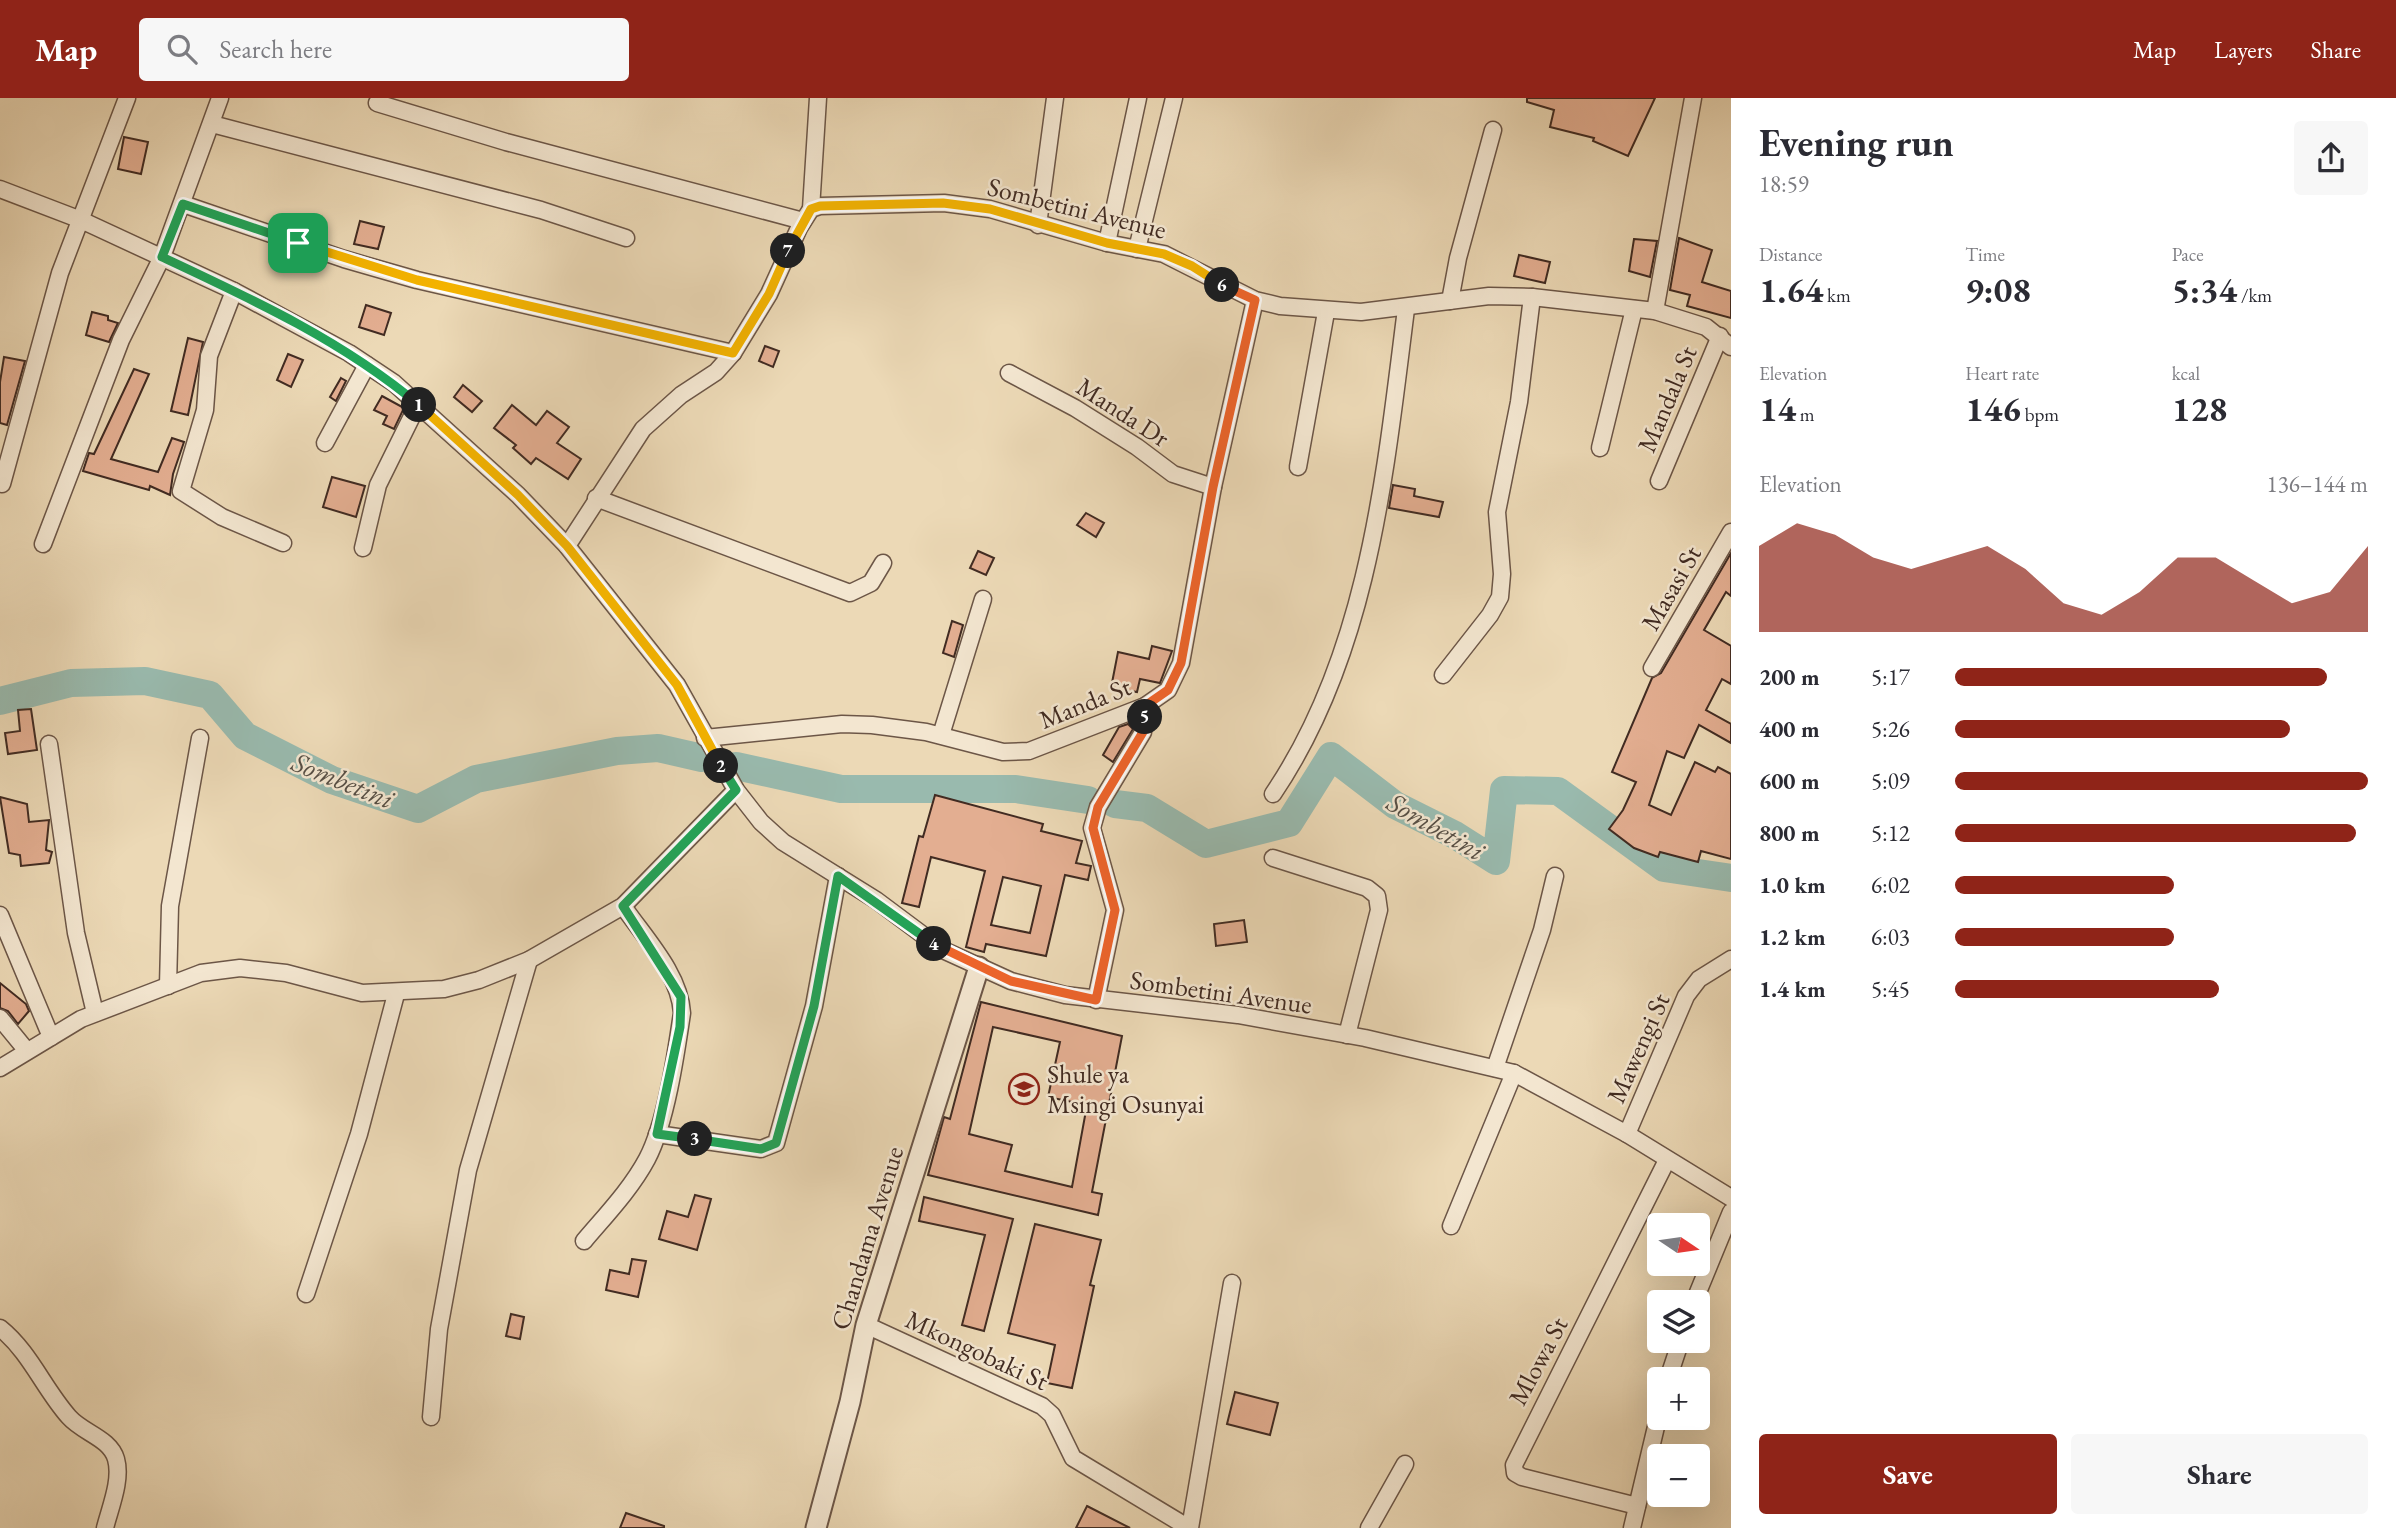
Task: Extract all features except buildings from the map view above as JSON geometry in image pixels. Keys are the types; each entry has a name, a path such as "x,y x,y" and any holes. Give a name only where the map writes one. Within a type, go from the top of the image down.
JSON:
{"street":[{"path":"2,484 48,314 127,98"},
{"path":"43,544 121,340 162,257 220,98"},
{"path":"567,546 642,429 681,395 716,372 733,353 769,294 807,215 818,98"},
{"path":"1038,225 1055,98"},
{"path":"1107,243 1138,98"},
{"path":"1137,249 1174,98"},
{"path":"1655,311 1693,98"},
{"path":"377,103 506,142 807,215"},
{"path":"212,124 541,210 626,238"},
{"path":"1450,301 1458,258 1493,130"},
{"name":"Sombetini Avenue","path":"0,189 81,220 234,291 367,365 418,404 518,495 567,546 653,651 677,685 736,790 761,822 783,842 838,876 943,950 1011,981 1096,1000 1238,1015 1347,1035 1514,1073 1627,1134 1731,1198"},
{"name":"Sombetini Avenue","path":"807,215 828,204 943,203 990,209 1038,225 1179,260 1255,300 1326,312 1406,309 1489,296 1532,297 1655,311 1689,321 1725,341"},
{"path":"183,204 344,259 417,280 733,353"},
{"path":"234,291 209,356 205,410 181,491 222,517 283,543"},
{"path":"1443,675 1490,615 1500,597 1502,574 1497,512 1521,390 1532,297"},
{"name":"Manda St","path":"705,738 842,724 872,724 941,735 986,749 1028,751 1145,706 1168,690 1181,663 1213,487 1255,300"},
{"path":"1273,794 1303,747 1344,648 1361,593 1391,431 1406,309"},
{"path":"1600,448 1634,309"},
{"path":"1298,467 1326,312"},
{"name":"Mandala St","path":"1659,481 1725,341"},
{"path":"325,443 367,365"},
{"name":"Manda Dr","path":"1009,373 1086,415 1137,447 1173,474 1213,487"},
{"path":"363,548 378,485 418,404"},
{"path":"596,498 850,593 871,583 883,563"},
{"name":"Masasi St","path":"1652,668 1731,532"},
{"path":"941,735 983,599"},
{"path":"1096,1000 1115,910 1093,828 1098,807 1143,732 1145,706"},
{"path":"168,986 170,906 200,738"},
{"path":"49,744 76,933 95,1013"},
{"path":"0,1068 95,1013 201,974 240,968 286,973 362,993 444,989 479,980 529,960 623,906 736,790"},
{"path":"1273,858 1367,888 1377,896 1379,910 1347,1035"},
{"path":"657,1134 761,1149 776,1143 814,1006 838,876"},
{"path":"1495,1068 1542,930 1555,876"},
{"path":"584,1241 625,1192 646,1160 657,1134 680,1027 681,997 623,906"},
{"path":"0,915 51,1037"},
{"name":"Mawengi St","path":"1627,1134 1686,996 1699,979 1731,958"},
{"path":"431,1416 439,1329 466,1182 529,960"},
{"name":"Chandama Avenue","path":"816,1528 850,1402 866,1325 979,967"},
{"path":"306,1294 359,1134 396,993"},
{"path":"0,1018 27,1051"},
{"path":"1451,1226 1514,1073"},
{"name":"Mlowa St","path":"1637,1506 1522,1477 1515,1474 1514,1465 1667,1160"},
{"path":"1699,1290 1731,1212"},
{"path":"1189,1528 1233,1283"},
{"name":"Mkongobaki St","path":"866,1325 1042,1406 1052,1415 1073,1458 1189,1528"},
{"path":"0,1328 18,1346 69,1418 112,1449 117,1461 117,1482 106,1528"},
{"path":"1633,1528 1655,1430"},
{"path":"1369,1528 1405,1464"}],"waterway":[{"name":"Sombetini","path":"0,701 71,683 145,681 210,695 245,736 332,780 418,809 476,779 617,751 658,748 702,758"},
{"name":"Sombetini","path":"1115,804 1147,808 1206,844 1289,823 1331,756 1395,805 1455,835 1496,861 1504,790 1558,791 1664,868 1731,878"},
{"name":"Sombetini","path":"736,766 841,789 1016,789 1088,800"}],"place":[{"name":"Shule ya Msingi Osunyai","path":"1024,1089"}],"route":[{"path":"943,203 990,209 1107,243 1164,254 1255,300 1224,433 1181,663 1168,690 1145,706 1143,732 1098,807 1095,817 1094,840 1110,882 1115,910 1096,1000 1011,981 943,950 876,900 838,876 814,1006 776,1143 761,1149 657,1134 680,1027 681,997 674,982 623,906 736,790 677,685 653,651 567,546 444,425 394,383 349,353 234,291 162,257 183,204 298,243 417,280 733,353 769,294 803,221 811,209 828,204 943,203"}]}
